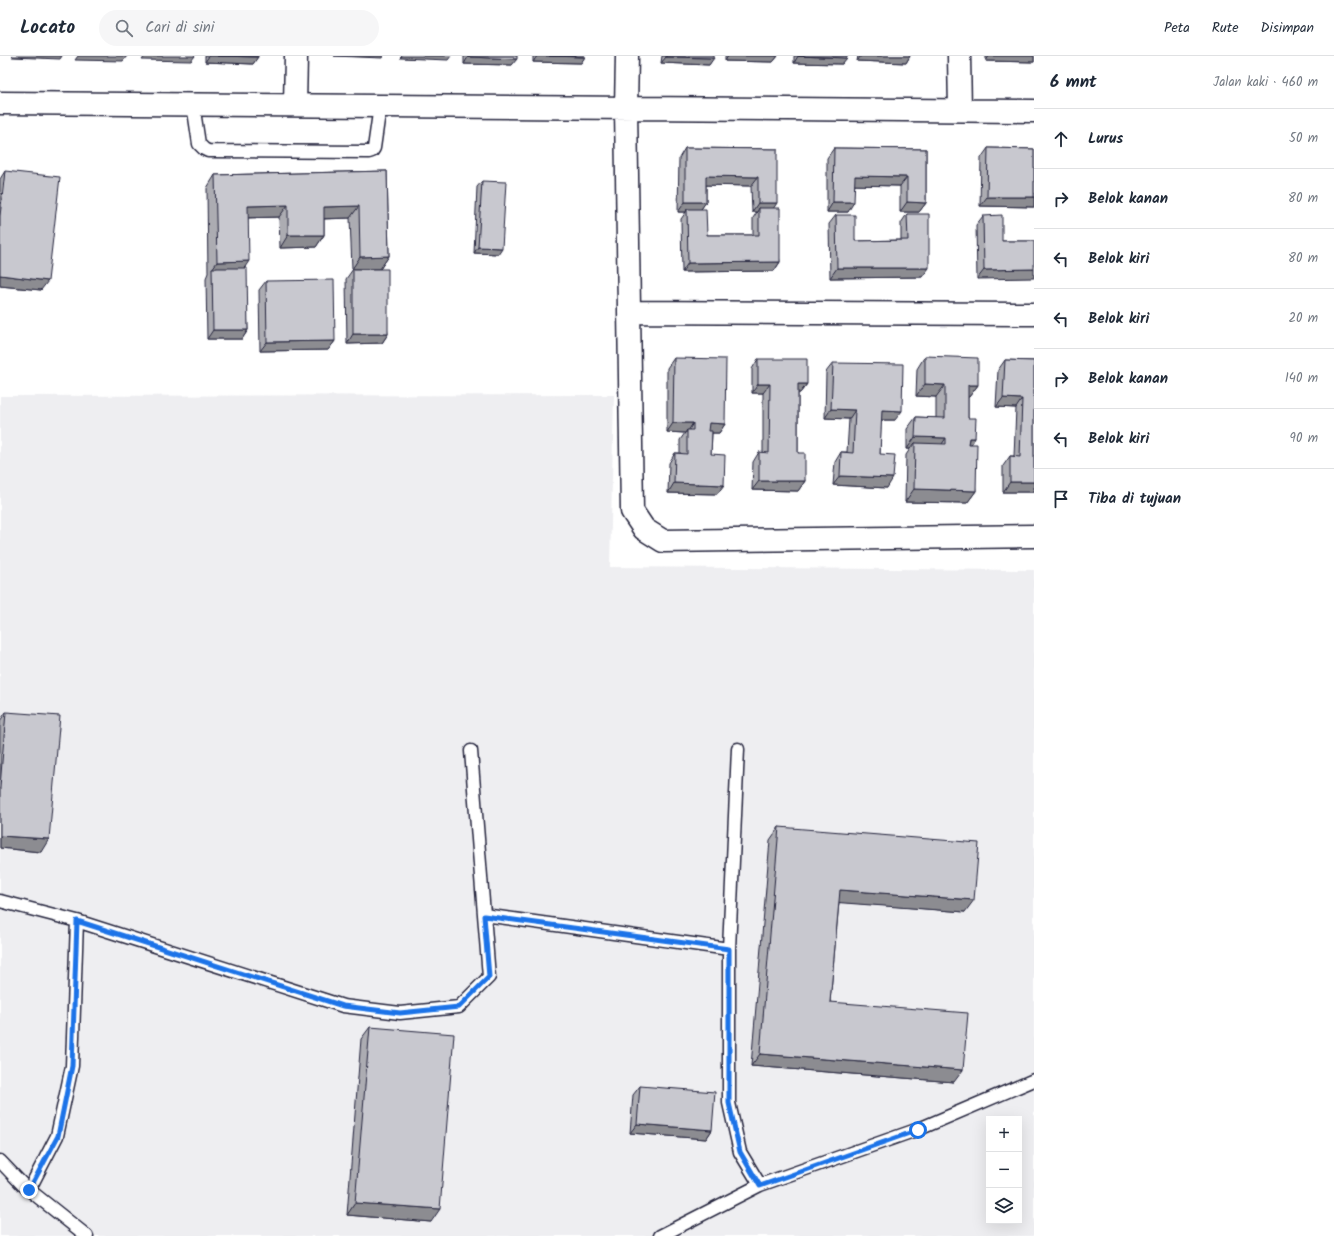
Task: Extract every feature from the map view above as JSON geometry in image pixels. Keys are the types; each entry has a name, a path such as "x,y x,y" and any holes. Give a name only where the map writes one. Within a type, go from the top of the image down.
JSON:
{"street":[{"path":"295,105 296,56"},
{"path":"627,56 626,108 632,511 644,529 663,541 1034,536"},
{"path":"959,56 960,110"},
{"path":"0,103 1034,111"},
{"path":"629,312 1034,314"}],"lane":[{"path":"193,104 199,144 204,149 362,152 372,151 374,148 380,106"},
{"path":"738,749 729,949 729,1103 740,1152 760,1186"},
{"path":"0,901 77,921 343,1006 400,1013 459,1007 489,977 471,751"},
{"path":"484,916 729,949"},
{"path":"29,1190 58,1136 72,1066 77,921"},
{"path":"660,1236 760,1186 918,1130 1034,1080"},
{"path":"0,1161 23,1185 88,1236"}],"shaded area":[{"path":"614,395 610,567 1034,570 1034,1236 0,1236 0,396"}],"building":[{"path":"217,56 258,56 258,57"},
{"path":"517,56 517,59 468,57"},
{"path":"549,56 585,56 585,57"},
{"path":"714,56 714,58 666,57"},
{"path":"798,56 847,56 847,58"},
{"path":"685,148 777,149 777,203 758,203 758,177 706,176 706,202 685,202"},
{"path":"834,148 926,149 926,203 907,202 907,177 855,176 854,202 833,202"},
{"path":"988,148 1034,149 1034,197 987,197"},
{"path":"5,171 60,177 48,281 0,275 0,216"},
{"path":"387,171 389,256 360,257 359,206 324,207 324,235 288,235 288,205 248,206 249,261 217,262 215,175"},
{"path":"482,181 506,182 502,248 478,247"},
{"path":"759,208 780,208 780,262 688,263 687,209 706,209 707,235 759,235"},
{"path":"907,214 929,214 929,268 837,268 836,215 855,215 855,241 908,240"},
{"path":"1002,215 1002,241 1034,241 1034,269 984,270 983,216"},
{"path":"212,268 247,268 248,330 213,330"},
{"path":"353,269 388,269 388,334 353,334"},
{"path":"334,280 335,341 267,342 266,281"},
{"path":"925,356 978,358 978,385 968,385 968,418 976,418 975,438 969,438 968,444 977,444 976,491 914,489 915,443 946,444 946,438 915,437 916,417 945,418 945,385 925,384"},
{"path":"674,358 726,359 725,424 709,423 708,431 712,431 711,454 725,455 724,485 674,483 675,453 687,454 687,430 693,430 693,423 673,423"},
{"path":"758,359 807,359 807,384 798,384 798,453 805,453 805,481 759,481 759,452 769,453 770,384 758,384"},
{"path":"1005,360 1034,361 1034,482 1010,482 1010,456 1020,457 1022,399 1003,398"},
{"path":"833,363 903,364 902,411 882,410 880,454 895,455 893,478 840,476 841,452 853,453 855,410 831,409"},
{"path":"6,712 60,716 49,839 0,836 0,787"},
{"path":"779,827 979,843 974,900 840,890 830,1002 968,1013 963,1070 760,1054"},
{"path":"370,1027 454,1034 440,1209 355,1203"},
{"path":"640,1086 715,1092 712,1130 637,1124"}],"route":[{"path":"29,1190 58,1136 72,1066 77,921 343,1006 400,1013 459,1007 489,977 484,916 729,949 729,1103 740,1152 760,1186 918,1130"}]}
